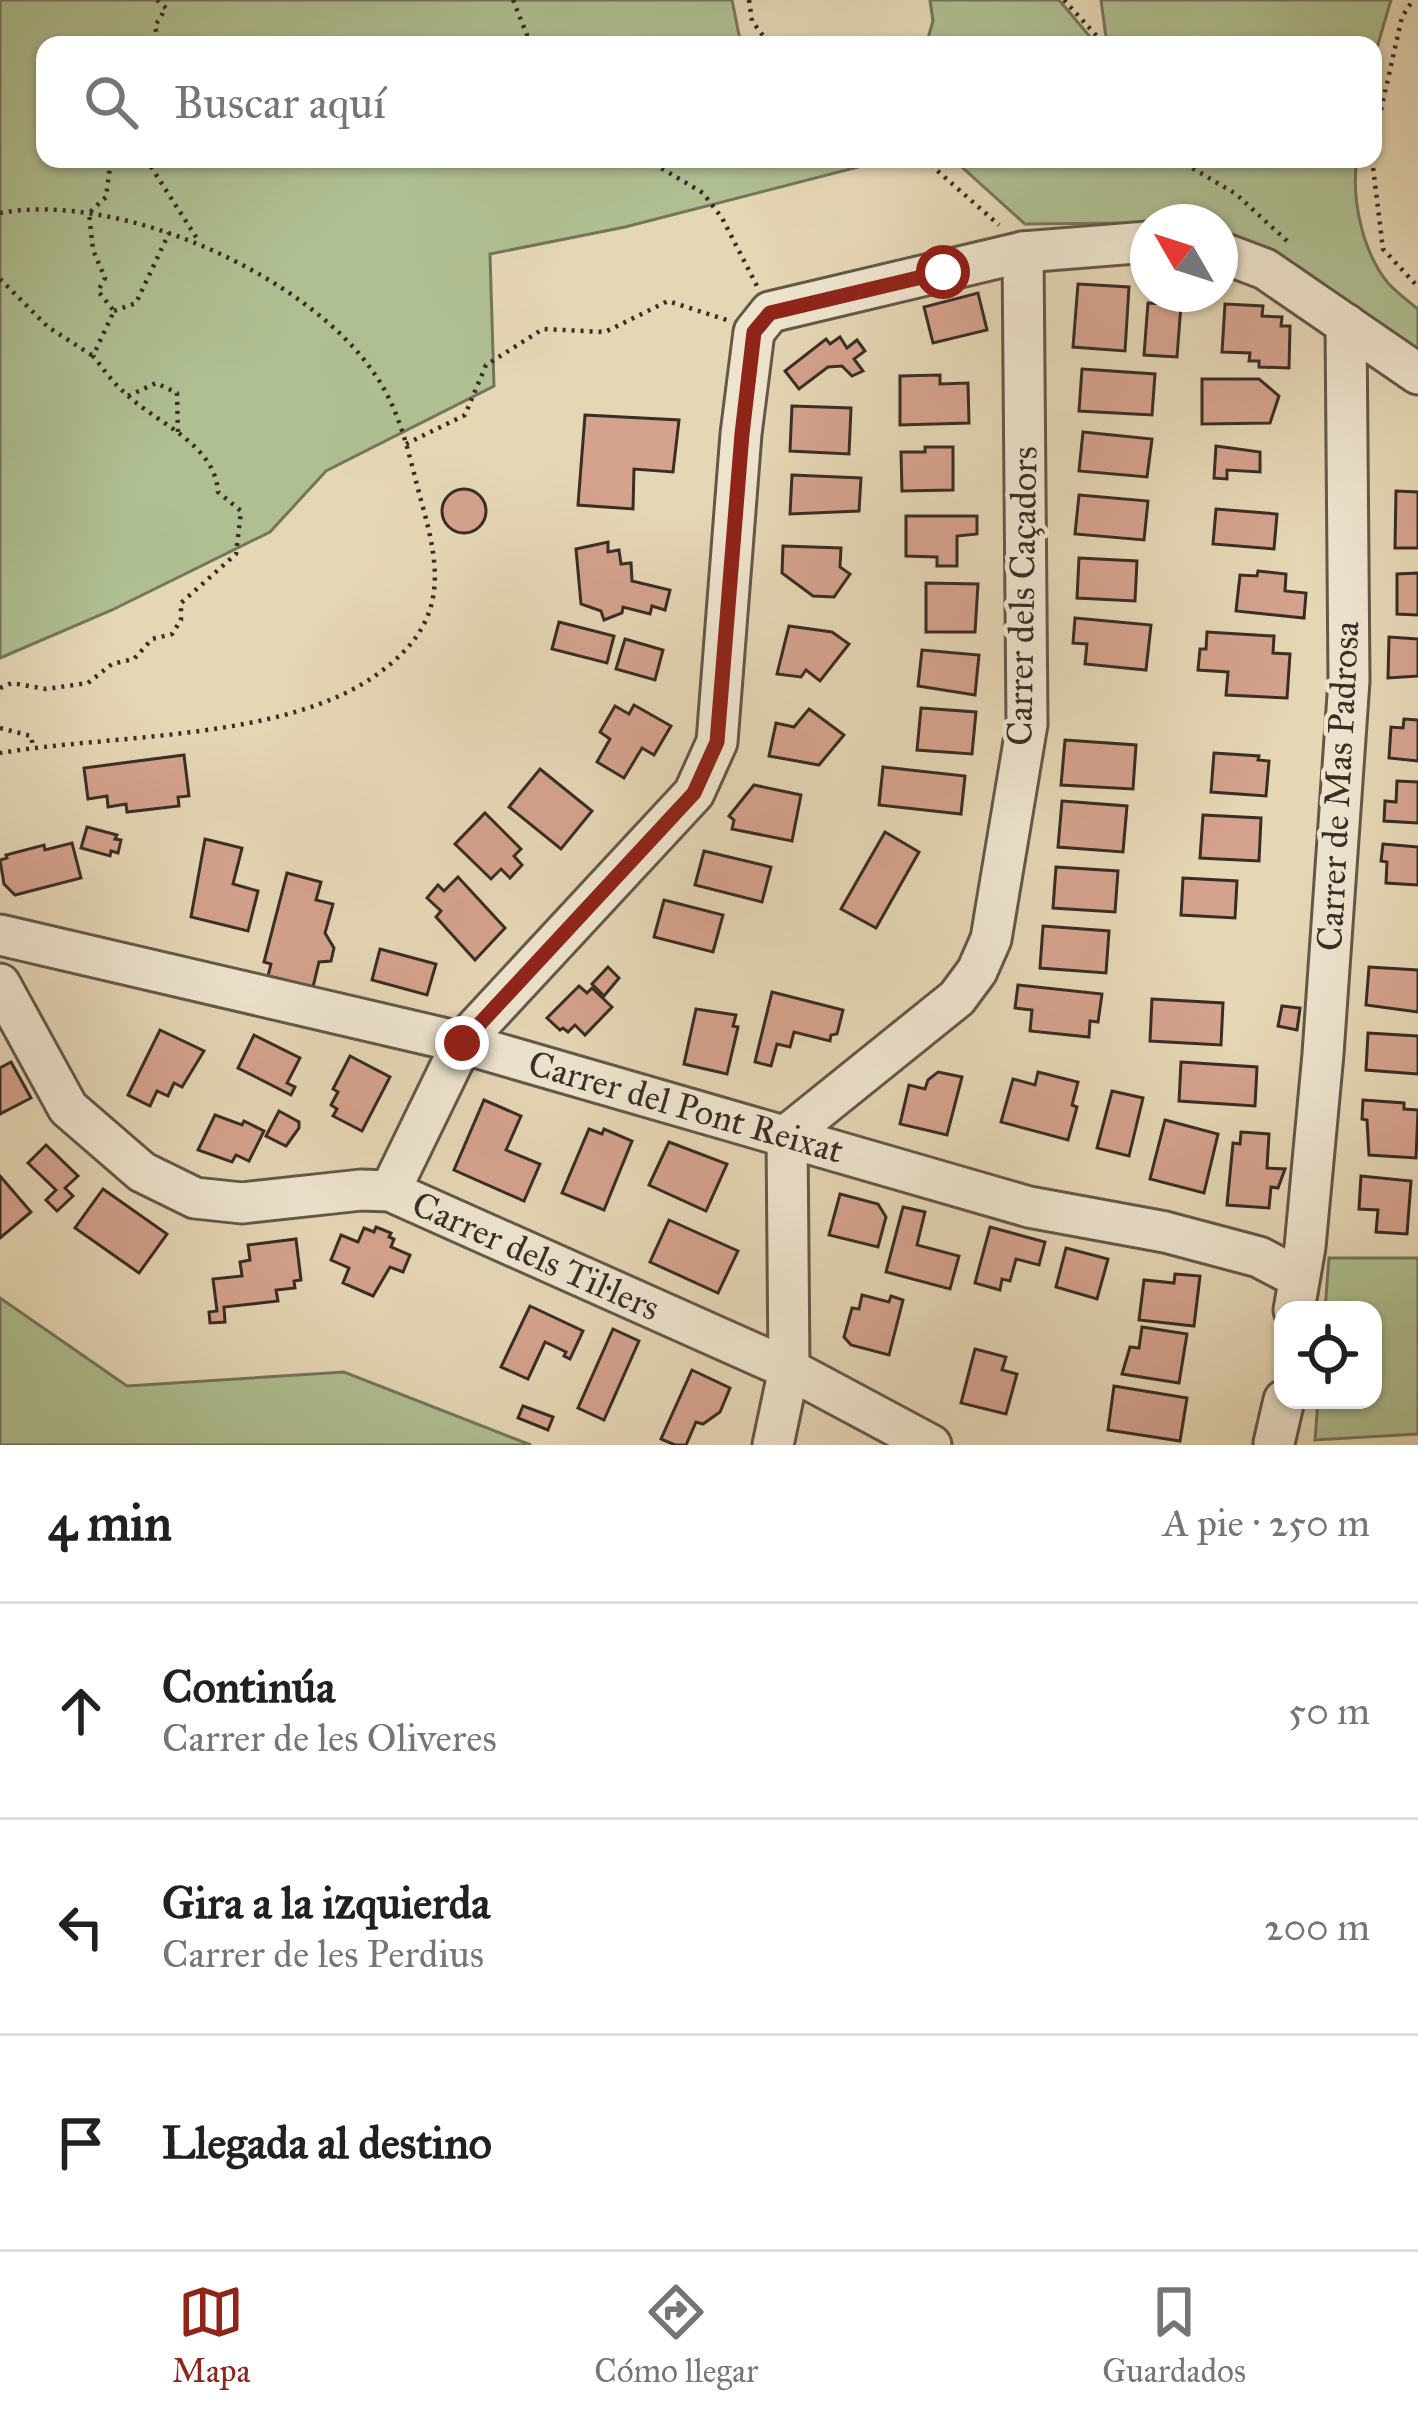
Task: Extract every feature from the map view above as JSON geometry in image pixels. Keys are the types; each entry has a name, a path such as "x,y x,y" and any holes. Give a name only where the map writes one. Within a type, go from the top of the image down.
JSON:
{"street":[{"path":"391,1191 462,1043 694,793 717,742 742,434 762,322 1023,251 1130,243"},
{"name":"Carrer dels Caçadors","path":"787,1135 957,998 991,940 1027,724 1023,251"},
{"path":"1238,259 1265,269 1418,374"},
{"name":"Carrer de Mas Padrosa","path":"1299,1278 1323,1054 1349,681 1346,324"},
{"name":"Carrer del Pont Reixat","path":"0,935 462,1043 1029,1207 1165,1232 1259,1257 1299,1278"},
{"name":"Carrer dels Til·lers","path":"0,984 68,1108 142,1172 195,1198 242,1203 391,1191 789,1369 932,1445"},
{"path":"773,1445 789,1369 787,1135"},
{"path":"1265,1444 1280,1409"}],"path":[{"path":"157,36 155,26 166,8 158,0"},
{"path":"513,0 527,36"},
{"path":"749,0 752,21 763,36"},
{"path":"1064,0 1097,36"},
{"path":"1382,105 1402,17 1413,0"},
{"path":"89,213 106,197 110,168"},
{"path":"152,168 201,244"},
{"path":"661,168 703,193 722,218 762,322"},
{"path":"935,168 1023,251"},
{"path":"1192,168 1236,194 1294,247 1298,292"},
{"path":"1373,168 1383,249 1418,286"},
{"path":"0,213 40,208 89,213 201,244 284,289 348,343 379,380 406,444 435,549 437,584 426,621 384,670 336,695 234,726 0,753"},
{"path":"89,213 93,250 105,278 98,291 114,311"},
{"path":"93,356 114,311 136,303 170,233"},
{"path":"0,279 48,327 93,356 128,396 178,433 217,473 218,492 241,511 236,554 181,602 181,620 172,634 152,638 134,659 112,664 88,683 46,689 12,683 0,688"},
{"path":"406,444 465,415 486,365 543,329 605,332 668,301 762,322"},
{"path":"128,396 156,383 177,393 178,433"},
{"path":"0,728 31,736 33,747"}],"green space":[{"path":"0,0 732,0 739,36 36,36 36,168 854,168 625,227 490,254 494,386 326,471 270,532 112,610 0,658"},
{"path":"930,0 1059,0 1089,36 929,36 933,21"},
{"path":"1101,0 1391,0 1380,36 1106,36"},
{"path":"963,168 1356,168 1357,207 1365,240 1388,283 1418,309 1418,350 1319,283 1238,240 1238,204 1130,204 1130,223 1025,224"},
{"path":"1329,1258 1418,1258 1418,1434 1315,1440 1317,1409 1382,1409 1382,1301 1326,1301"},
{"path":"0,1298 127,1386 344,1372 531,1445 0,1445"}],"building":[{"path":"1078,284 1129,287 1125,351 1073,347"},
{"path":"978,293 987,330 933,343 924,307"},
{"path":"1238,305 1263,306 1262,316 1282,317 1281,326 1290,326 1289,368 1259,367 1259,361 1249,361 1250,353 1222,352 1224,312 1238,312"},
{"path":"1147,312 1180,312 1177,357 1144,355"},
{"path":"840,337 847,348 857,340 865,351 854,359 863,371 852,376 842,366 828,367 799,389 785,371 826,339 830,344"},
{"path":"1082,369 1155,374 1152,415 1079,411"},
{"path":"940,375 940,384 968,383 969,423 900,425 900,376"},
{"path":"1202,379 1259,379 1279,396 1270,423 1202,424"},
{"path":"792,406 851,408 849,454 790,451"},
{"path":"585,415 679,420 673,472 634,469 633,509 578,505"},
{"path":"1083,432 1152,439 1147,477 1079,471"},
{"path":"1216,446 1260,452 1260,472 1227,470 1227,479 1214,478"},
{"path":"925,447 953,447 953,490 902,491 901,452 925,452"},
{"path":"792,475 861,478 859,511 790,514"},
{"path":"464,489 480,495 486,511 480,527 464,533 448,527 442,511 448,495"},
{"path":"1396,491 1418,492 1418,548 1395,548"},
{"path":"1079,495 1148,501 1144,540 1075,534"},
{"path":"1216,509 1277,514 1274,549 1213,544"},
{"path":"906,516 977,516 977,534 957,536 957,566 937,566 937,557 906,556"},
{"path":"608,542 608,552 619,550 621,564 631,563 632,581 670,590 665,610 652,606 650,614 623,607 622,613 604,620 601,611 581,604 576,549"},
{"path":"783,546 841,548 840,567 850,574 834,597 813,596 782,573"},
{"path":"1079,558 1137,561 1135,601 1077,598"},
{"path":"1258,571 1286,574 1285,591 1306,593 1304,618 1236,611 1240,575 1257,576"},
{"path":"1418,573 1418,615 1397,614 1397,574"},
{"path":"926,583 978,584 975,632 926,632"},
{"path":"1075,618 1151,625 1146,670 1085,664 1087,644 1073,643"},
{"path":"559,622 614,636 607,663 552,649"},
{"path":"789,626 832,632 849,644 820,681 806,670 801,677 777,674"},
{"path":"1207,632 1274,636 1273,653 1290,654 1287,698 1226,695 1228,672 1198,670"},
{"path":"1389,637 1418,639 1418,676 1388,678"},
{"path":"625,639 663,650 655,680 616,669"},
{"path":"922,650 979,655 975,695 918,686"},
{"path":"634,705 671,726 654,755 642,748 624,778 597,762 610,739 600,732 615,706 629,714"},
{"path":"921,708 976,712 972,754 917,750"},
{"path":"809,709 844,735 819,765 769,756 776,723 794,727"},
{"path":"1404,719 1418,720 1418,761 1389,758 1391,727 1403,728"},
{"path":"1065,740 1136,745 1133,789 1061,785"},
{"path":"1214,753 1269,761 1266,796 1211,792"},
{"path":"184,755 189,796 178,797 179,806 127,812 126,804 108,807 107,796 88,799 84,768"},
{"path":"883,767 965,776 961,814 879,805"},
{"path":"540,769 592,811 561,849 509,807"},
{"path":"1397,781 1418,782 1418,823 1384,821 1385,801 1396,802"},
{"path":"754,785 801,795 792,841 732,829 734,820 729,816"},
{"path":"1062,801 1127,806 1123,852 1058,847"},
{"path":"485,813 521,849 514,856 522,865 510,878 501,869 491,879 455,844"},
{"path":"1203,815 1261,818 1259,861 1200,858"},
{"path":"87,827 117,835 115,839 121,840 118,853 111,851 110,856 81,848"},
{"path":"885,832 919,852 876,928 841,909"},
{"path":"205,839 242,848 233,884 258,891 248,931 191,917"},
{"path":"72,843 81,878 15,895 4,884 0,860 6,855"},
{"path":"1383,844 1418,847 1418,885 1386,883"},
{"path":"704,851 771,867 762,902 695,885"},
{"path":"1056,867 1118,871 1115,912 1053,908"},
{"path":"287,873 321,882 316,900 333,904 325,933 334,948 331,961 319,962 313,987 268,976 271,964 264,962"},
{"path":"458,877 505,928 475,960 436,917 441,911 427,898 438,885 444,891"},
{"path":"1183,878 1237,881 1235,918 1181,915"},
{"path":"664,900 723,915 713,952 654,937"},
{"path":"1043,926 1109,931 1106,973 1040,968"},
{"path":"380,949 436,964 427,995 372,980"},
{"path":"608,967 619,978 604,996 592,984"},
{"path":"1369,967 1418,970 1418,1012 1366,1005"},
{"path":"1018,985 1102,994 1098,1022 1090,1021 1089,1037 1030,1031 1032,1010 1015,1008"},
{"path":"579,986 587,993 592,988 612,1007 585,1035 575,1025 568,1032 560,1030 547,1018"},
{"path":"772,992 843,1010 837,1034 830,1041 794,1032 790,1047 777,1044 771,1066 755,1062"},
{"path":"1152,999 1223,1003 1221,1045 1150,1041"},
{"path":"1282,1006 1300,1008 1297,1030 1278,1026"},
{"path":"696,1009 736,1015 733,1026 738,1027 727,1074 684,1064"},
{"path":"160,1030 204,1051 182,1087 174,1083 168,1096 157,1091 150,1106 128,1095"},
{"path":"1368,1033 1418,1036 1418,1074 1366,1070"},
{"path":"254,1035 300,1058 287,1083 295,1087 291,1095 238,1068"},
{"path":"350,1056 390,1077 362,1131 333,1116 337,1109 331,1105 338,1092 333,1089"},
{"path":"11,1062 31,1098 0,1114 0,1068"},
{"path":"1181,1062 1257,1067 1255,1106 1179,1101"},
{"path":"938,1072 962,1077 947,1135 900,1124 909,1085 925,1089"},
{"path":"1038,1072 1078,1082 1068,1140 1001,1122 1013,1079 1035,1085"},
{"path":"1112,1091 1143,1098 1129,1156 1097,1148"},
{"path":"484,1100 521,1116 506,1150 540,1164 524,1201 454,1170"},
{"path":"1363,1100 1404,1103 1404,1109 1418,1110 1416,1158 1369,1155"},
{"path":"279,1111 299,1122 286,1146 266,1136"},
{"path":"215,1115 264,1131 249,1161 236,1155 232,1162 198,1150"},
{"path":"1165,1120 1218,1134 1204,1193 1150,1179"},
{"path":"589,1129 602,1134 604,1129 632,1141 604,1210 562,1193"},
{"path":"1241,1132 1269,1134 1267,1168 1285,1169 1278,1188 1271,1187 1269,1208 1227,1205 1233,1143 1240,1144"},
{"path":"669,1142 727,1164 706,1211 649,1185"},
{"path":"46,1145 78,1176 65,1188 73,1196 57,1211 46,1200 56,1190 28,1163"},
{"path":"0,1176 31,1212 0,1238"},
{"path":"1361,1176 1411,1181 1407,1234 1376,1232 1378,1210 1359,1209"},
{"path":"103,1189 167,1234 139,1273 75,1228"},
{"path":"840,1194 878,1204 886,1217 878,1247 829,1235"},
{"path":"903,1207 925,1212 917,1245 959,1256 950,1289 886,1272"},
{"path":"669,1220 738,1251 718,1293 650,1262"},
{"path":"376,1227 391,1233 391,1247 410,1255 403,1272 390,1267 373,1296 343,1283 349,1268 331,1260 341,1235 358,1242 364,1228 374,1232"},
{"path":"990,1227 1045,1242 1039,1265 1016,1259 1010,1281 1002,1279 1000,1290 975,1283"},
{"path":"296,1239 301,1280 294,1281 295,1288 276,1290 278,1301 224,1307 225,1322 210,1323 209,1312 217,1311 213,1279 242,1276 240,1262 250,1260 248,1245"},
{"path":"1066,1248 1108,1259 1097,1299 1056,1287"},
{"path":"1175,1274 1200,1276 1194,1326 1139,1320 1144,1280 1174,1283"},
{"path":"862,1295 889,1302 891,1296 903,1300 889,1355 851,1345 844,1337 852,1308 859,1309"},
{"path":"530,1306 583,1331 570,1359 545,1342 528,1379 501,1367"},
{"path":"1142,1327 1187,1334 1179,1383 1122,1374 1130,1347 1139,1348"},
{"path":"613,1329 639,1341 604,1420 578,1408"},
{"path":"975,1349 1006,1357 1002,1370 1017,1374 1006,1414 961,1403"},
{"path":"692,1370 730,1388 720,1412 703,1424 696,1422 686,1445 675,1445 661,1439"},
{"path":"1114,1386 1187,1398 1180,1441 1108,1430"},
{"path":"523,1406 553,1417 548,1430 518,1418"}],"route":[{"path":"462,1043 694,793 717,742 754,332 770,313 943,272"}]}
